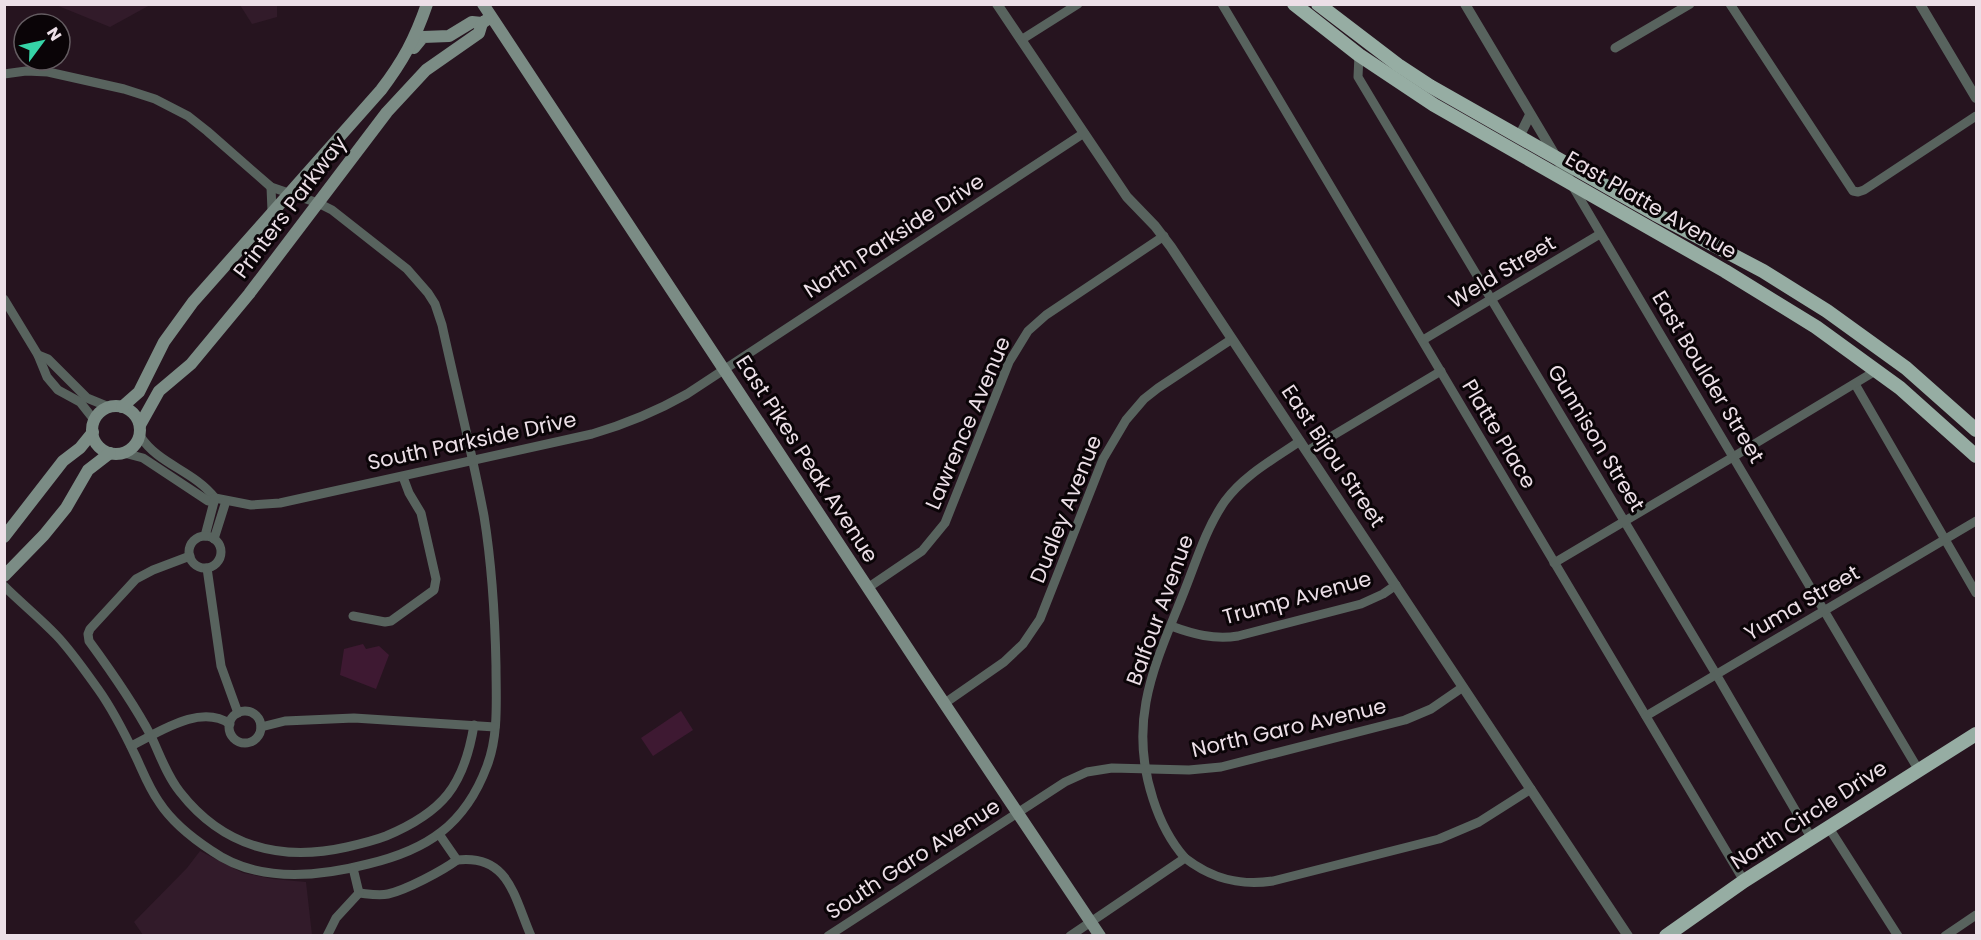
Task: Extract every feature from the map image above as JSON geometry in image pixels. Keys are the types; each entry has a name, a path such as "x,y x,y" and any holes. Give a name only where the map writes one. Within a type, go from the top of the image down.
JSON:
{"main road":[{"name":"Printers Parkway","path":"403,61 421,24 427,4"},
{"name":"East Pikes Peak Avenue","path":"483,4 486,20 724,370 1100,936"},
{"name":"East Platte Avenue","path":"1318,4 1398,65 1556,159 1763,272 1827,310 1906,368 1977,430"},
{"name":"East Platte Avenue","path":"1295,6 1359,55 1434,105 1779,303 1877,370 1929,412 1977,456"},
{"path":"1295,6 1316,15 1333,28 1339,28 1343,24"},
{"name":"Printers Parkway","path":"122,407 139,392 164,342 193,302 288,192 355,121 423,37 449,36 472,22 486,20"},
{"name":"Printers Parkway","path":"140,431 159,391 191,364 249,294 387,112 426,70 479,33 486,20"},
{"path":"1359,55 1375,56 1388,66 1398,65"},
{"path":"4,537 63,461 80,448 109,407 122,407 135,416 140,431 134,446 124,453"},
{"path":"4,576 66,508 88,470 110,453 103,450 95,441 94,426"},
{"name":"South Parkside Drive","path":"110,453 124,453"},
{"name":"North Circle Drive","path":"1666,936 1744,881 1918,769 1977,734"}],"street":[{"name":"East Bijou Street","path":"997,4 1130,201 1164,236 1628,936"},
{"path":"1021,40 1078,4"},
{"name":"Platte Place","path":"1222,4 1744,881"},
{"name":"East Boulder Street","path":"1465,4 1918,769"},
{"path":"1615,48 1690,4"},
{"path":"1730,4 1853,191 1863,190 1977,116"},
{"path":"1920,4 1977,98"},
{"name":"Gunnison Street","path":"1359,55 1358,77 1493,298 1812,838"},
{"path":"4,74 26,71 48,72 124,89 155,99 188,116 207,130 271,187 332,210 407,269 422,284 432,298 442,325 483,516 491,572 495,646 495,727 491,754 477,787 457,818 439,834 402,856 336,872 290,875 250,868 218,856 191,836 164,809 152,791 131,746 99,690 52,631 4,586"},
{"path":"1519,137 1530,115"},
{"name":"North Parkside Drive","path":"724,370 1084,133"},
{"path":"271,187 272,211"},
{"name":"Weld Street","path":"1423,340 1600,234"},
{"name":"Lawrence Avenue","path":"868,587 922,551 945,523 1009,362 1028,331 1046,315 1164,236"},
{"path":"4,299 38,355 47,376 58,390 80,402 94,426"},
{"name":"Dudley Avenue","path":"945,703 1005,662 1023,644 1040,619 1103,459 1116,433 1126,420 1144,399 1158,388 1232,339"},
{"path":"38,355 48,359 87,398 109,407"},
{"name":"South Parkside Drive","path":"140,431 150,451 193,476 215,498 251,505 280,503 621,426 674,402 724,370"},
{"path":"1554,563 1877,370"},
{"path":"1307,451 1441,371"},
{"path":"1855,384 1977,593"},
{"name":"Balfour Avenue","path":"1185,858 1169,837 1151,792 1145,769 1142,743 1144,710 1151,680 1210,527 1225,501 1252,475 1300,441"},
{"name":"South Parkside Drive","path":"124,453 143,458 208,501 215,498"},
{"path":"353,616 391,621 434,590 436,579 421,513 403,477"},
{"path":"209,537 215,498"},
{"path":"209,537 226,501"},
{"name":"Yuma Street","path":"1646,716 1977,521"},
{"path":"209,537 220,547 220,559 207,568 197,566 190,556 191,545 195,540 209,537"},
{"path":"190,556 136,579 88,634 89,640 130,699 151,736 172,781 187,801 212,824 230,836 256,847 284,853 330,850 373,841 425,817 442,800 457,782 467,758 474,725"},
{"path":"207,568 221,666 238,713"},
{"name":"Trump Avenue","path":"1171,626 1201,636 1231,637 1361,604 1396,585"},
{"name":"North Garo Avenue","path":"1018,813 1065,782 1087,772 1112,768 1189,770 1221,766 1392,724 1431,709 1463,687"},
{"path":"131,746 198,717 221,718 230,724 233,737 241,742 250,742 255,739 261,727 257,717 248,712 238,713 230,724"},
{"path":"261,727 285,721 346,718 495,727"},
{"path":"1070,936 1185,858 1209,873 1232,881 1251,884 1273,881 1439,838 1479,822 1531,789"},
{"name":"South Garo Avenue","path":"828,936 1018,813"},
{"path":"1829,828 1898,936"},
{"path":"439,834 457,860"},
{"path":"359,893 388,894 444,870 457,860 476,859 499,869 508,882 531,936"},
{"path":"353,868 359,893"},
{"path":"327,936 336,918 359,893"},
{"path":"1945,936 1977,915"}],"shaded area":[{"path":"56,5 150,5 110,27"},
{"path":"240,5 277,5 277,17 252,24"},
{"path":"363,644 366,649 379,646 389,655 376,689 340,675 344,649"},
{"path":"681,711 693,730 653,756 641,738"},
{"path":"200,851 243,873 306,882 312,935 143,935 134,922 187,868"}]}
